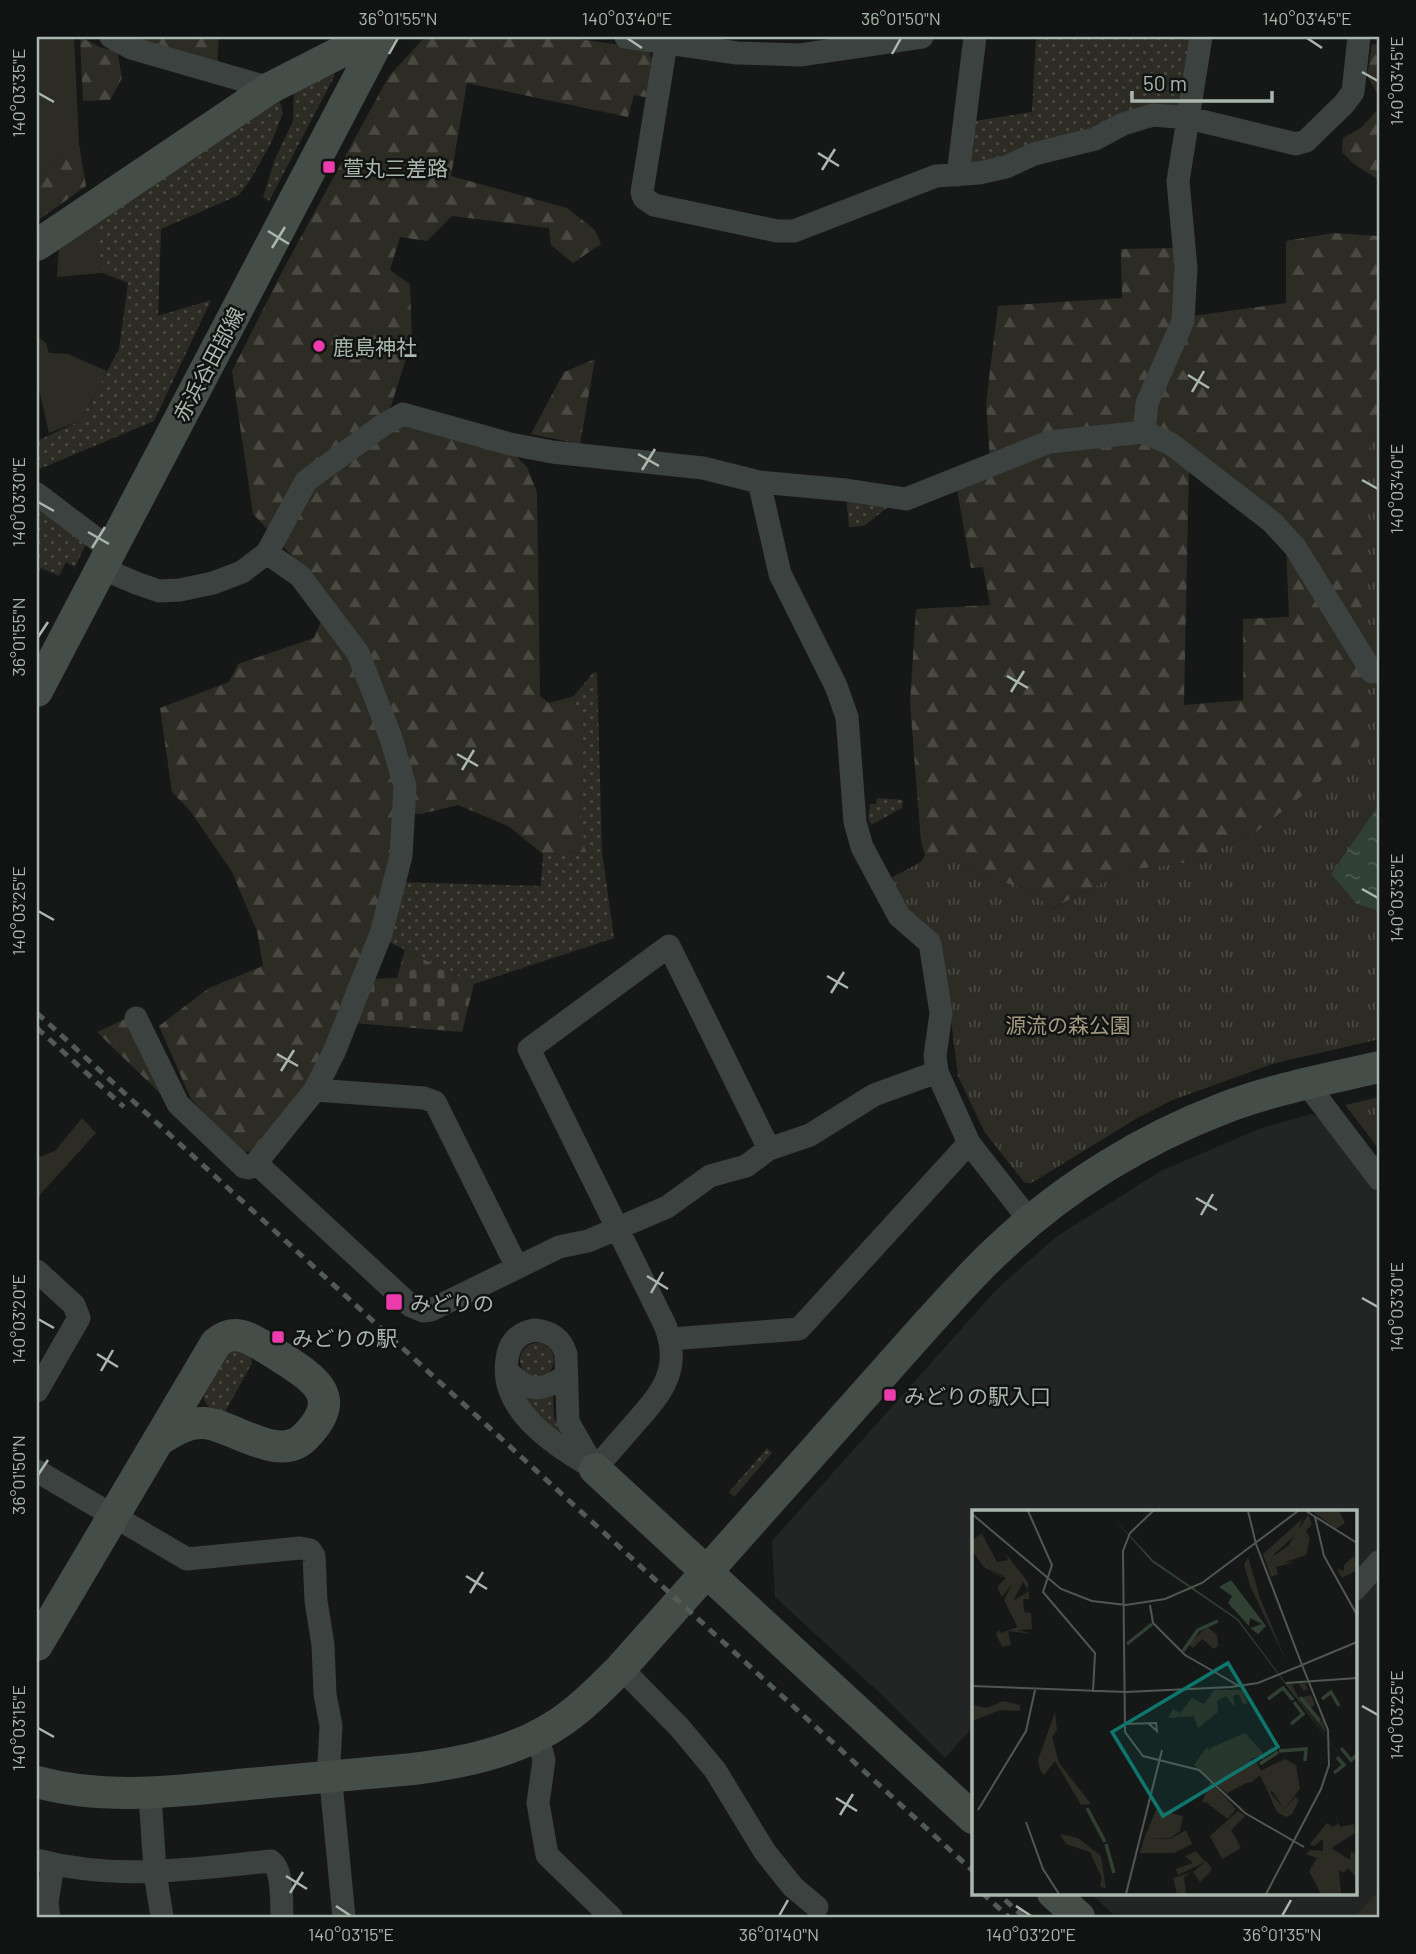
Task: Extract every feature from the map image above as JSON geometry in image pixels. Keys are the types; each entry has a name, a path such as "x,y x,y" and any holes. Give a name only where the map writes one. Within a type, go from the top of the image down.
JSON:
{"street":[{"path":"111,37 131,48 270,88"},
{"path":"37,245 270,88 370,37"},
{"name":"赤浜谷田部線","path":"37,691 380,37"},
{"path":"626,37 737,53 800,55 922,37"},
{"path":"958,175 975,37"},
{"path":"1144,432 1147,403 1183,321 1186,268 1178,181 1201,37"},
{"path":"672,42 642,192 644,198 654,205 777,231 793,231 910,185 936,177 1006,167 1034,154 1095,139 1123,124 1153,116 1189,118 1279,142 1296,144 1306,141 1353,92 1360,37"},
{"path":"37,494 106,559 136,583 159,591 180,590 226,579 242,572 267,553 306,481 383,425 403,414 520,446 604,459 703,468 730,477 759,482 906,499 1049,442 1144,432 1171,444 1272,522 1296,547 1372,672"},
{"path":"759,482 780,573 836,686 847,717 855,822 862,846 899,916 930,943 941,1013 935,1056 937,1072 969,1143 1030,1220"},
{"path":"136,1018 177,1104 248,1168 256,1163 315,1090 335,1050 381,934 401,856 405,786 391,738 358,653 300,576 267,553"},
{"path":"594,1469 662,1390 671,1367 671,1339 529,1049 669,946 769,1149"},
{"path":"37,1782 88,1793 150,1794 446,1765 489,1755 537,1735 572,1714 621,1668 960,1287 1030,1220 1088,1178 1146,1144 1223,1109 1263,1095 1379,1067"},
{"path":"256,1163 418,1310 431,1310 559,1247 588,1241 667,1207 710,1176 746,1166 769,1149 810,1135 874,1095 937,1072"},
{"path":"1307,1084 1379,1179"},
{"path":"315,1090 424,1098 435,1102 517,1267"},
{"path":"671,1339 799,1329 969,1143"},
{"path":"37,1271 74,1305 79,1318 37,1391"},
{"path":"594,1469 568,1422 566,1354 563,1345 557,1337 546,1331 522,1333 516,1338 507,1356 511,1395 520,1410 565,1452 594,1469 972,1817"},
{"path":"37,1645 216,1343 225,1336 237,1335 264,1347 310,1376 321,1387 323,1407 317,1420 304,1439 285,1447 264,1443 205,1423 186,1425 159,1440"},
{"path":"507,1371 519,1383 532,1388 546,1387 566,1376"},
{"path":"192,1384 198,1412 205,1423"},
{"path":"37,1471 187,1559 300,1548 310,1550 314,1556 325,1694 331,1726 331,1776 344,1917"},
{"path":"1356,1588 1379,1562"},
{"path":"621,1668 680,1728 706,1759 765,1852 793,1887 817,1907"},
{"path":"537,1735 544,1760 538,1803 547,1855 611,1917"},
{"path":"150,1794 155,1872 162,1917"},
{"path":"49,1917 45,1862 108,1873 155,1872 271,1861 276,1865 278,1873 282,1917"}],"shaded area":[{"path":"1311,1114 1319,1117 1379,1195 1379,1548 1356,1574 1356,1510 972,1510 972,1728 945,1758 884,1697 775,1597 772,1541 997,1289 1056,1237 1161,1171 1259,1129"},
{"path":"1379,1575 1379,1917 1116,1917 1092,1895 1356,1895 1356,1600"}],"green space":[{"path":"37,37 74,37 79,144 47,169 37,171"},
{"path":"80,37 102,48 117,51 122,78 110,100 83,101"},
{"path":"128,37 219,37 217,64"},
{"path":"425,37 564,37 648,49 653,63 649,98 634,95 628,117 467,83 451,176 567,208 595,230 601,244 573,263 551,245 549,228 452,216 427,241 400,237 390,270 410,284 412,340 389,412 513,453 527,467 537,492 540,696 549,703 574,696 579,719 579,795 585,852 543,854 508,826 458,805 421,814 398,813 383,910 332,1042 306,1088 256,1151 239,1152 191,1099 159,1026 209,988 263,966 257,931 232,872 191,812 172,792 160,708 229,682 238,664 314,638 331,598 253,514 232,371 284,268 389,76"},
{"path":"1036,37 1192,37 1179,106 974,169 969,161 974,121 1032,112"},
{"path":"1372,44 1379,45 1379,96 1367,76"},
{"path":"327,71 335,75 269,201 263,197 275,159 293,121 294,89"},
{"path":"278,95 283,113 272,141 239,195 161,229 158,316 211,300 154,421 37,470 37,441 80,421 119,349 128,283 103,273 93,220"},
{"path":"1379,108 1379,180 1354,164 1342,152 1343,138 1361,128"},
{"path":"79,144 86,186 37,221 37,171 47,169"},
{"path":"93,220 103,273 57,277 59,244"},
{"path":"1333,233 1379,236 1379,425 1370,439 1379,762 1379,1039 1275,1063 1172,1100 1137,1118 1031,1183 1024,1182 984,1131 980,1075 1256,832 1190,862 1124,871 1050,910 1035,892 990,878 944,856 925,855 921,842 910,703 916,609 990,605 983,567 971,568 957,490 991,475 986,403 998,306 1122,298 1121,249 1179,248 1178,318 1286,303 1286,241","holes":["1189,467 1286,543 1289,617 1243,619 1243,700 1184,705"]},
{"path":"37,336 46,343 49,353 68,354 107,371 80,421 49,433 37,381"},
{"path":"595,359 580,444 531,434 564,372"},
{"name":"源流の森公園","path":"1379,425 1379,1039 1275,1063 1172,1100 1137,1118 1031,1183 1024,1182 984,1131 958,1076 941,938 906,907 889,879 921,862 925,855 944,856 990,878 1035,892 1051,910 1124,871 1190,862 1256,832 1357,752 1369,712 1359,667 1370,439"},
{"path":"846,497 893,503 864,526 849,527"},
{"path":"37,504 87,542 75,567 66,562 59,576 41,568 37,573"},
{"path":"597,672 602,852 614,938 474,984 383,939 398,882 541,886 543,854 584,852 579,795 579,719 574,696 593,673"},
{"path":"877,798 903,800 902,808 871,825 868,817 870,804 876,804"},
{"path":"405,950 474,984 462,1032 353,1023 371,979 397,978"},
{"path":"127,1018 167,1100 97,1032"},
{"path":"1379,1097 1379,1149 1345,1105"},
{"path":"82,1118 96,1133 37,1198 37,1158 55,1151"},
{"path":"537,1343 549,1348 554,1360 549,1372 537,1377 525,1372 520,1360 525,1348"},
{"path":"232,1348 251,1355 252,1363 225,1412 218,1414 204,1399 204,1390 212,1373"},
{"path":"553,1392 554,1417 567,1449 521,1394"},
{"path":"767,1448 772,1453 734,1497 729,1492"},
{"path":"1379,1890 1379,1917 1355,1917"}],"water":[{"path":"1379,805 1379,911 1357,904 1331,874"}],"railway":[{"path":"37,1013 972,1870"},
{"path":"37,1028 124,1107"},
{"path":"984,1895 1009,1917"},
{"path":"1005,1900 1024,1917"}],"place":[{"name":"萱丸三差路","path":"329,167"},
{"name":"鹿島神社","path":"319,346"},
{"name":"みどりの","path":"394,1302"},
{"name":"みどりの駅","path":"278,1337"},
{"name":"みどりの駅入口","path":"890,1395"}]}
